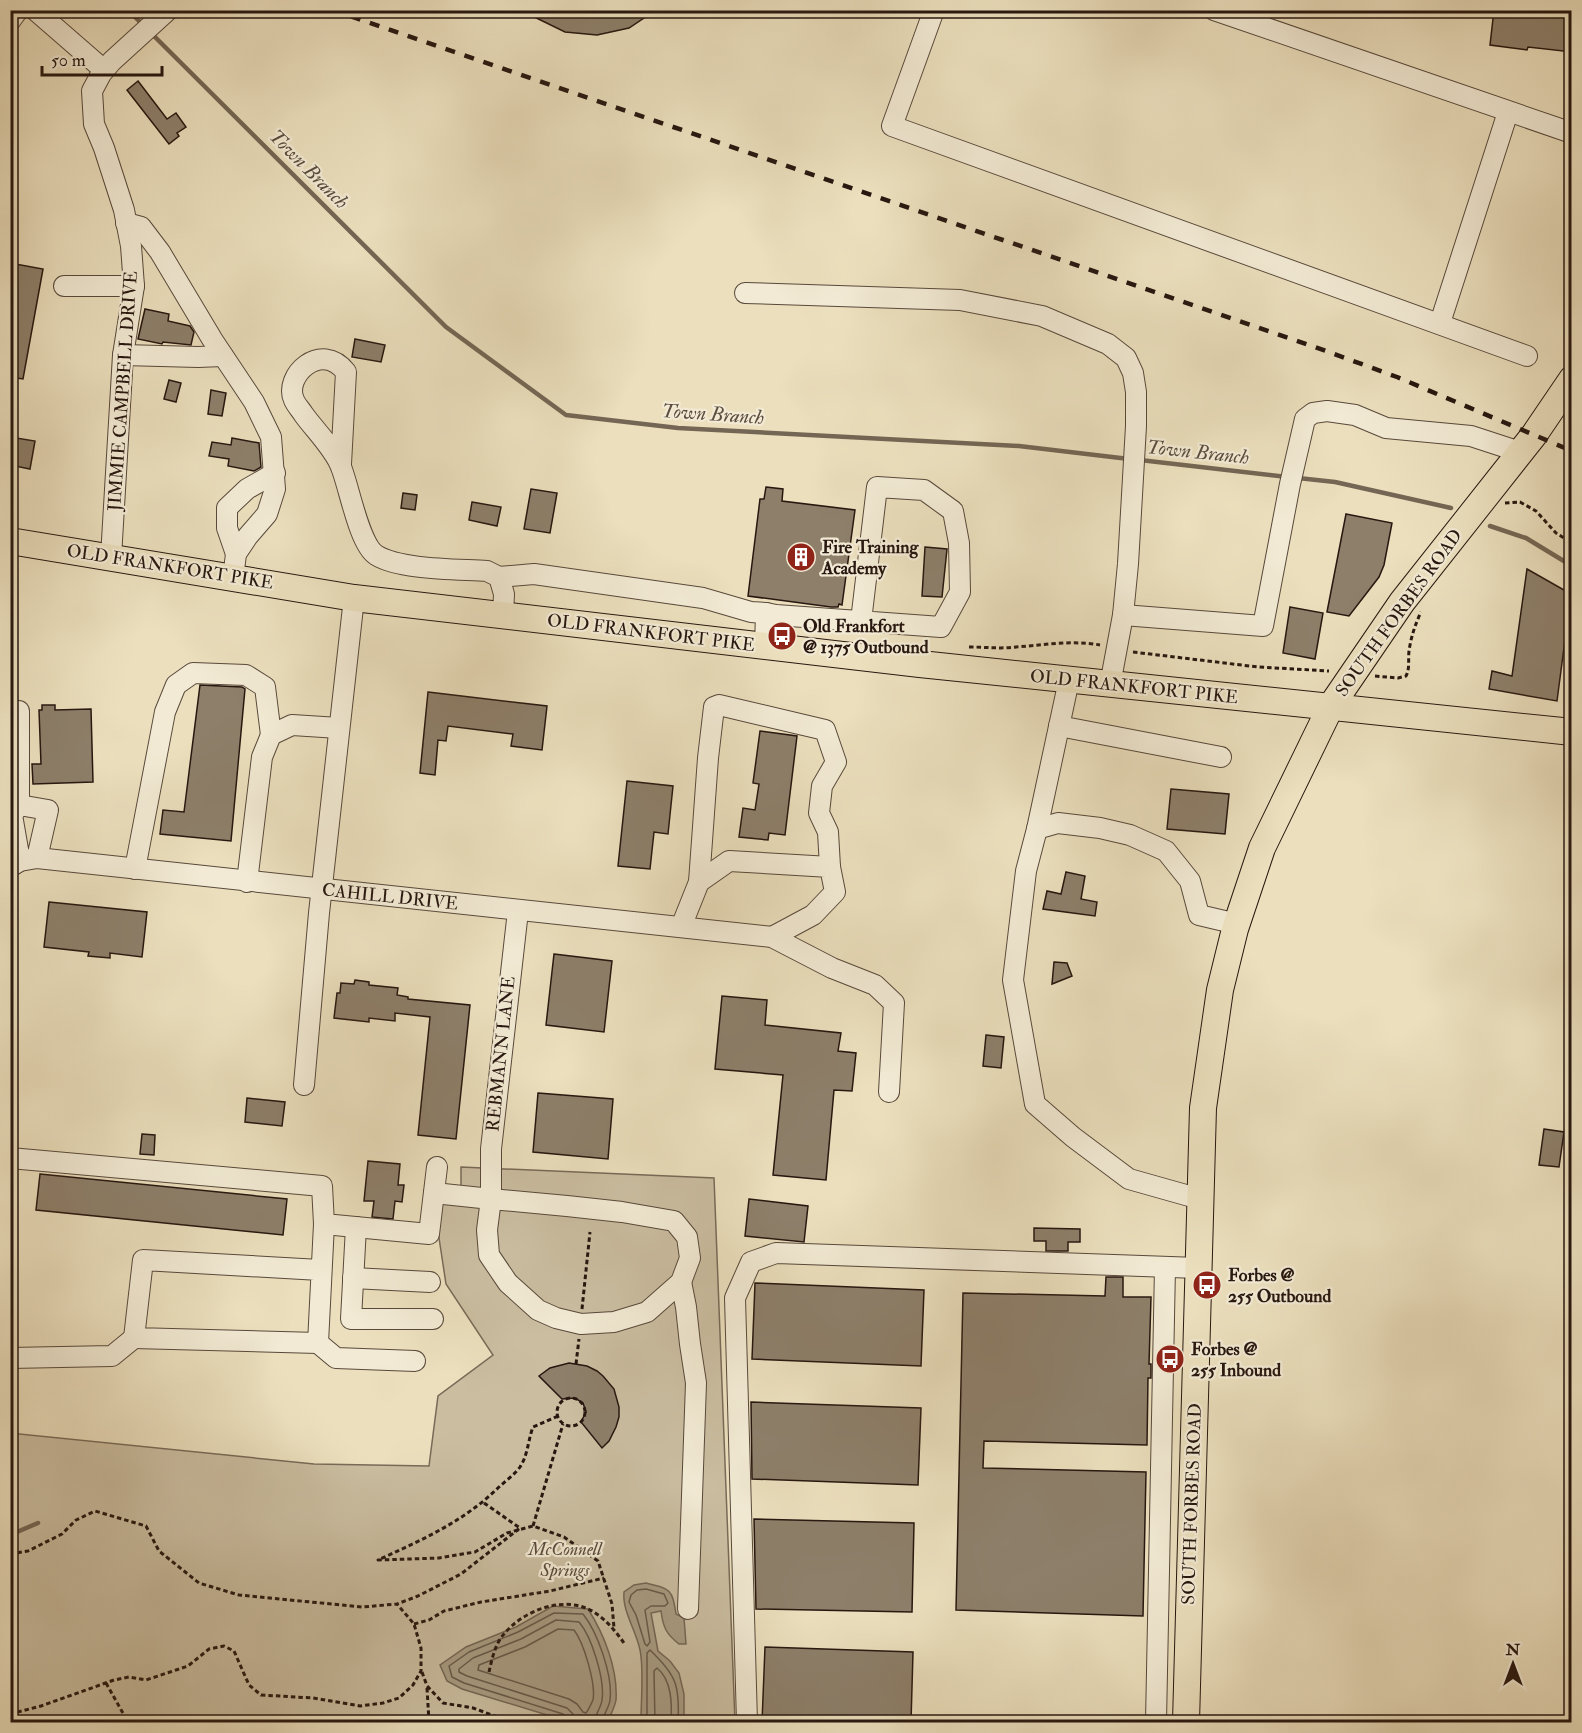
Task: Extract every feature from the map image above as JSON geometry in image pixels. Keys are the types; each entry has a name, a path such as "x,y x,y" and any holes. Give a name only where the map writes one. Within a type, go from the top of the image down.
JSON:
{"main road":[{"name":"SOUTH FORBES ROAD","path":"1186,1722 1203,1108 1220,990 1237,924 1262,848 1331,706 1402,602 1520,452 1572,380"},
{"name":"OLD FRANKFORT PIKE","path":"10,541 111,557 234,566 354,598 1110,685 1572,732"}],"street":[{"path":"10,21 18,10"},
{"path":"35,10 104,70"},
{"path":"934,10 892,126 1527,356"},
{"path":"1214,10 1235,14 1572,133"},
{"name":"JIMMIE CAMPBELL DRIVE","path":"111,557 123,355 134,286 131,246 126,222 104,148 94,124 92,91 104,70 168,11"},
{"path":"1440,323 1508,112"},
{"path":"126,222 141,226 160,252 223,356 254,402 271,437 275,489 267,514 248,536 234,566"},
{"path":"64,286 134,286"},
{"path":"745,293 960,300 1042,316 1108,344 1126,358 1133,373 1136,392 1134,467 1123,615 1110,685"},
{"path":"123,355 223,356"},
{"path":"340,464 346,372 339,363 329,359 320,359 304,367 292,384 293,399 340,464 362,533 373,553 394,564 487,571 499,577 534,574 703,598 750,612 861,621 941,627 960,592 959,543 953,511 924,490 877,487 861,621"},
{"path":"1123,615 1263,626 1300,439 1305,419 1313,412 1326,411 1355,416 1386,428 1471,436 1520,452"},
{"path":"234,566 227,528 227,508 247,489 275,473"},
{"path":"499,577 504,594 503,616"},
{"path":"304,1085 322,890 354,598"},
{"path":"765,646 766,613"},
{"path":"135,869 165,712 176,685 194,673 246,675 265,687 271,735 262,757 247,882"},
{"path":"1069,680 1026,871 1013,980 1035,1104 1073,1137 1129,1179 1200,1199"},
{"path":"681,927 699,882 708,758 714,707 719,705 825,730 836,762 822,786 819,813 828,832 830,867 835,892 813,915 772,938"},
{"path":"18,863 12,815 19,805 19,711"},
{"path":"271,735 292,724 339,728"},
{"path":"1059,726 1221,757"},
{"path":"18,863 48,810 19,805"},
{"path":"1037,829 1058,823 1100,828 1130,835 1166,851 1190,881 1199,915 1237,924"},
{"path":"699,882 729,861 830,867"},
{"name":"CAHILL DRIVE","path":"18,863 135,869 772,938 832,968 875,985 894,1003 889,1092"},
{"name":"REBMANN LANE","path":"518,911 490,1149 491,1199 487,1230 489,1255 508,1283 538,1310 556,1318 581,1324 614,1322 647,1312 681,1282"},
{"path":"10,1158 322,1186 324,1224 318,1343"},
{"path":"324,1224 429,1233 437,1167"},
{"path":"434,1193 622,1212 674,1221 687,1237 690,1258 681,1282 696,1383 688,1608"},
{"path":"356,1227 351,1319 433,1319"},
{"path":"747,1722 735,1298 751,1262 776,1253 1198,1268"},
{"path":"134,1338 143,1260 320,1270"},
{"path":"1156,1722 1165,1267"},
{"path":"353,1278 430,1282"},
{"path":"10,1358 112,1356 134,1338 318,1343 336,1358 415,1361"},
{"path":"1156,1639 1188,1640"}],"path":[{"path":"1503,503 1520,502 1536,511 1556,533 1572,543"},
{"path":"1391,677 1406,676 1408,672 1413,628 1422,611"},
{"path":"581,1319 590,1232"},
{"path":"576,1364 579,1336"},
{"path":"575,1398 583,1403 586,1412 581,1422 573,1426 564,1424 558,1416 557,1407 565,1399 575,1398"},
{"path":"558,1416 533,1427 520,1467 484,1503 429,1537 378,1560 439,1558 475,1552 507,1533 533,1526 564,1537 598,1562 612,1604 614,1628"},
{"path":"533,1526 564,1424"},
{"path":"484,1503 520,1528"},
{"path":"10,1554 28,1551 62,1534 76,1520 95,1511 146,1526 159,1551 199,1583 239,1595 362,1607 397,1604 418,1596 461,1574 520,1528"},
{"path":"414,1624 429,1620 444,1611 481,1602 550,1591 605,1578"},
{"path":"397,1604 414,1624 422,1648 422,1671 427,1686 429,1722"},
{"path":"489,1672 493,1655 503,1634 523,1616 548,1607 572,1605 584,1607 614,1628 624,1643"},
{"path":"10,1714 129,1677 146,1680 188,1666 209,1649 224,1646 234,1651 249,1685 261,1695 313,1698 360,1706 383,1703 399,1698 413,1685 422,1671"},
{"path":"106,1683 124,1715 124,1722"},
{"path":"427,1686 444,1703 473,1708 511,1722"}],"green space":[{"name":"McConnell Springs","path":"461,1167 714,1178 735,1722 11,1722 10,1433 314,1464 429,1466 438,1396 493,1355 446,1284 434,1205 461,1201"}],"water":[{"path":"646,1583 669,1591 676,1614 684,1618 686,1644 679,1644 666,1630 661,1611 651,1613 658,1651 679,1673 684,1694 684,1722 643,1722 641,1720 641,1657 625,1606 624,1592 634,1585"},
{"path":"553,1606 588,1609 599,1629 609,1652 615,1676 615,1703 608,1722 570,1722 462,1689 447,1681 440,1665 466,1647 516,1627"}],"building":[{"path":"520,10 656,10 629,28 597,35 565,32"},
{"path":"1494,10 1548,10 1572,13 1572,52 1528,47 1527,50 1490,45"},
{"path":"138,81 167,119 176,113 186,127 177,133 179,136 169,144 127,90"},
{"path":"10,263 43,269 23,379 10,377"},
{"path":"145,309 169,314 168,321 190,326 194,332 191,345 163,342 162,344 138,339"},
{"path":"355,339 385,345 381,362 352,357"},
{"path":"169,380 181,383 176,402 164,399"},
{"path":"211,390 226,393 222,416 208,414"},
{"path":"10,437 35,441 30,469 10,465"},
{"path":"232,438 259,443 261,467 254,471 228,466 229,459 209,456 212,442 231,445"},
{"name":"Fire Training Academy","path":"766,487 783,489 782,501 855,510 842,605 831,607 748,596 760,499 764,499"},
{"path":"531,489 557,493 550,533 524,529"},
{"path":"403,493 417,495 415,510 401,508"},
{"path":"472,502 501,507 497,526 469,520"},
{"path":"1346,514 1392,523 1384,565 1379,577 1349,616 1327,612"},
{"path":"925,547 947,549 942,597 922,596"},
{"path":"1527,569 1571,594 1557,701 1489,689 1492,671 1512,676"},
{"path":"1290,607 1323,613 1315,659 1283,653"},
{"path":"200,685 245,689 231,841 160,834 163,810 184,812"},
{"path":"428,692 547,706 542,750 511,746 513,734 448,726 446,741 438,740 435,775 420,773"},
{"path":"42,705 55,705 55,710 91,709 93,782 33,784 32,764 41,764 39,710 42,710"},
{"path":"760,731 797,736 785,835 769,833 768,840 739,837 743,808 755,810 759,784 753,783"},
{"path":"627,781 673,786 668,834 654,832 650,869 618,866"},
{"path":"1171,789 1229,794 1225,834 1167,829"},
{"path":"1066,872 1085,876 1081,899 1097,902 1095,916 1043,909 1047,891 1061,894"},
{"path":"49,902 147,912 142,957 110,953 110,958 88,956 89,952 44,947"},
{"path":"554,954 612,961 604,1032 546,1025"},
{"path":"1054,962 1067,963 1072,976 1052,984"},
{"path":"355,980 369,982 369,985 398,988 397,995 408,997 408,999 470,1005 456,1139 418,1135 430,1017 395,1013 395,1021 369,1018 369,1022 334,1018 337,993 340,993 341,983 354,984"},
{"path":"722,996 767,1000 765,1025 841,1033 838,1051 856,1053 852,1091 834,1090 826,1180 773,1175 783,1075 715,1069"},
{"path":"986,1035 1004,1037 1001,1068 983,1066"},
{"path":"538,1093 613,1099 608,1159 533,1152"},
{"path":"247,1098 285,1102 282,1126 245,1122"},
{"path":"1544,1129 1564,1132 1559,1167 1539,1165"},
{"path":"142,1134 155,1135 154,1155 140,1154"},
{"path":"368,1161 400,1164 398,1185 404,1185 402,1202 395,1201 393,1219 372,1217 374,1201 364,1201"},
{"path":"40,1174 287,1199 283,1235 36,1210"},
{"path":"749,1199 808,1206 804,1242 745,1236"},
{"path":"1034,1228 1080,1229 1080,1242 1068,1242 1068,1251 1046,1251 1046,1241 1034,1241"},
{"path":"1106,1277 1123,1277 1123,1297 1151,1297 1149,1364 1151,1364 1151,1378 1148,1378 1147,1445 984,1441 983,1468 1146,1472 1143,1616 956,1610 963,1293 1105,1296"},
{"path":"755,1283 924,1290 921,1366 752,1359"},
{"path":"569,1363 587,1366 597,1371 614,1389 619,1417 609,1441 602,1448 581,1422 586,1412 583,1403 575,1398 562,1399 539,1376 550,1368"},
{"path":"751,1402 921,1408 918,1485 752,1479"},
{"path":"754,1519 914,1523 912,1612 756,1609"},
{"path":"765,1647 913,1652 911,1722 762,1722"}],"waterway":[{"name":"Town Branch","path":"128,10 144,26"},
{"name":"Town Branch","path":"150,32 446,327 566,415 678,428 1019,446 1129,459"},
{"name":"Town Branch","path":"1140,460 1287,477"},
{"name":"Town Branch","path":"1298,478 1335,482 1451,508"},
{"name":"Town Branch","path":"1490,526 1526,538 1572,566"},
{"path":"10,1535 38,1523"}],"railway":[{"path":"332,10 1315,347 1397,377 1572,451"}],"place":[{"name":"Fire Training Academy","path":"801,557"},
{"name":"Old Frankfort @ 1375 Outbound","path":"782,636"},
{"name":"Forbes @ 255 Outbound","path":"1207,1285"},
{"name":"Forbes @ 255 Inbound","path":"1170,1359"}]}
